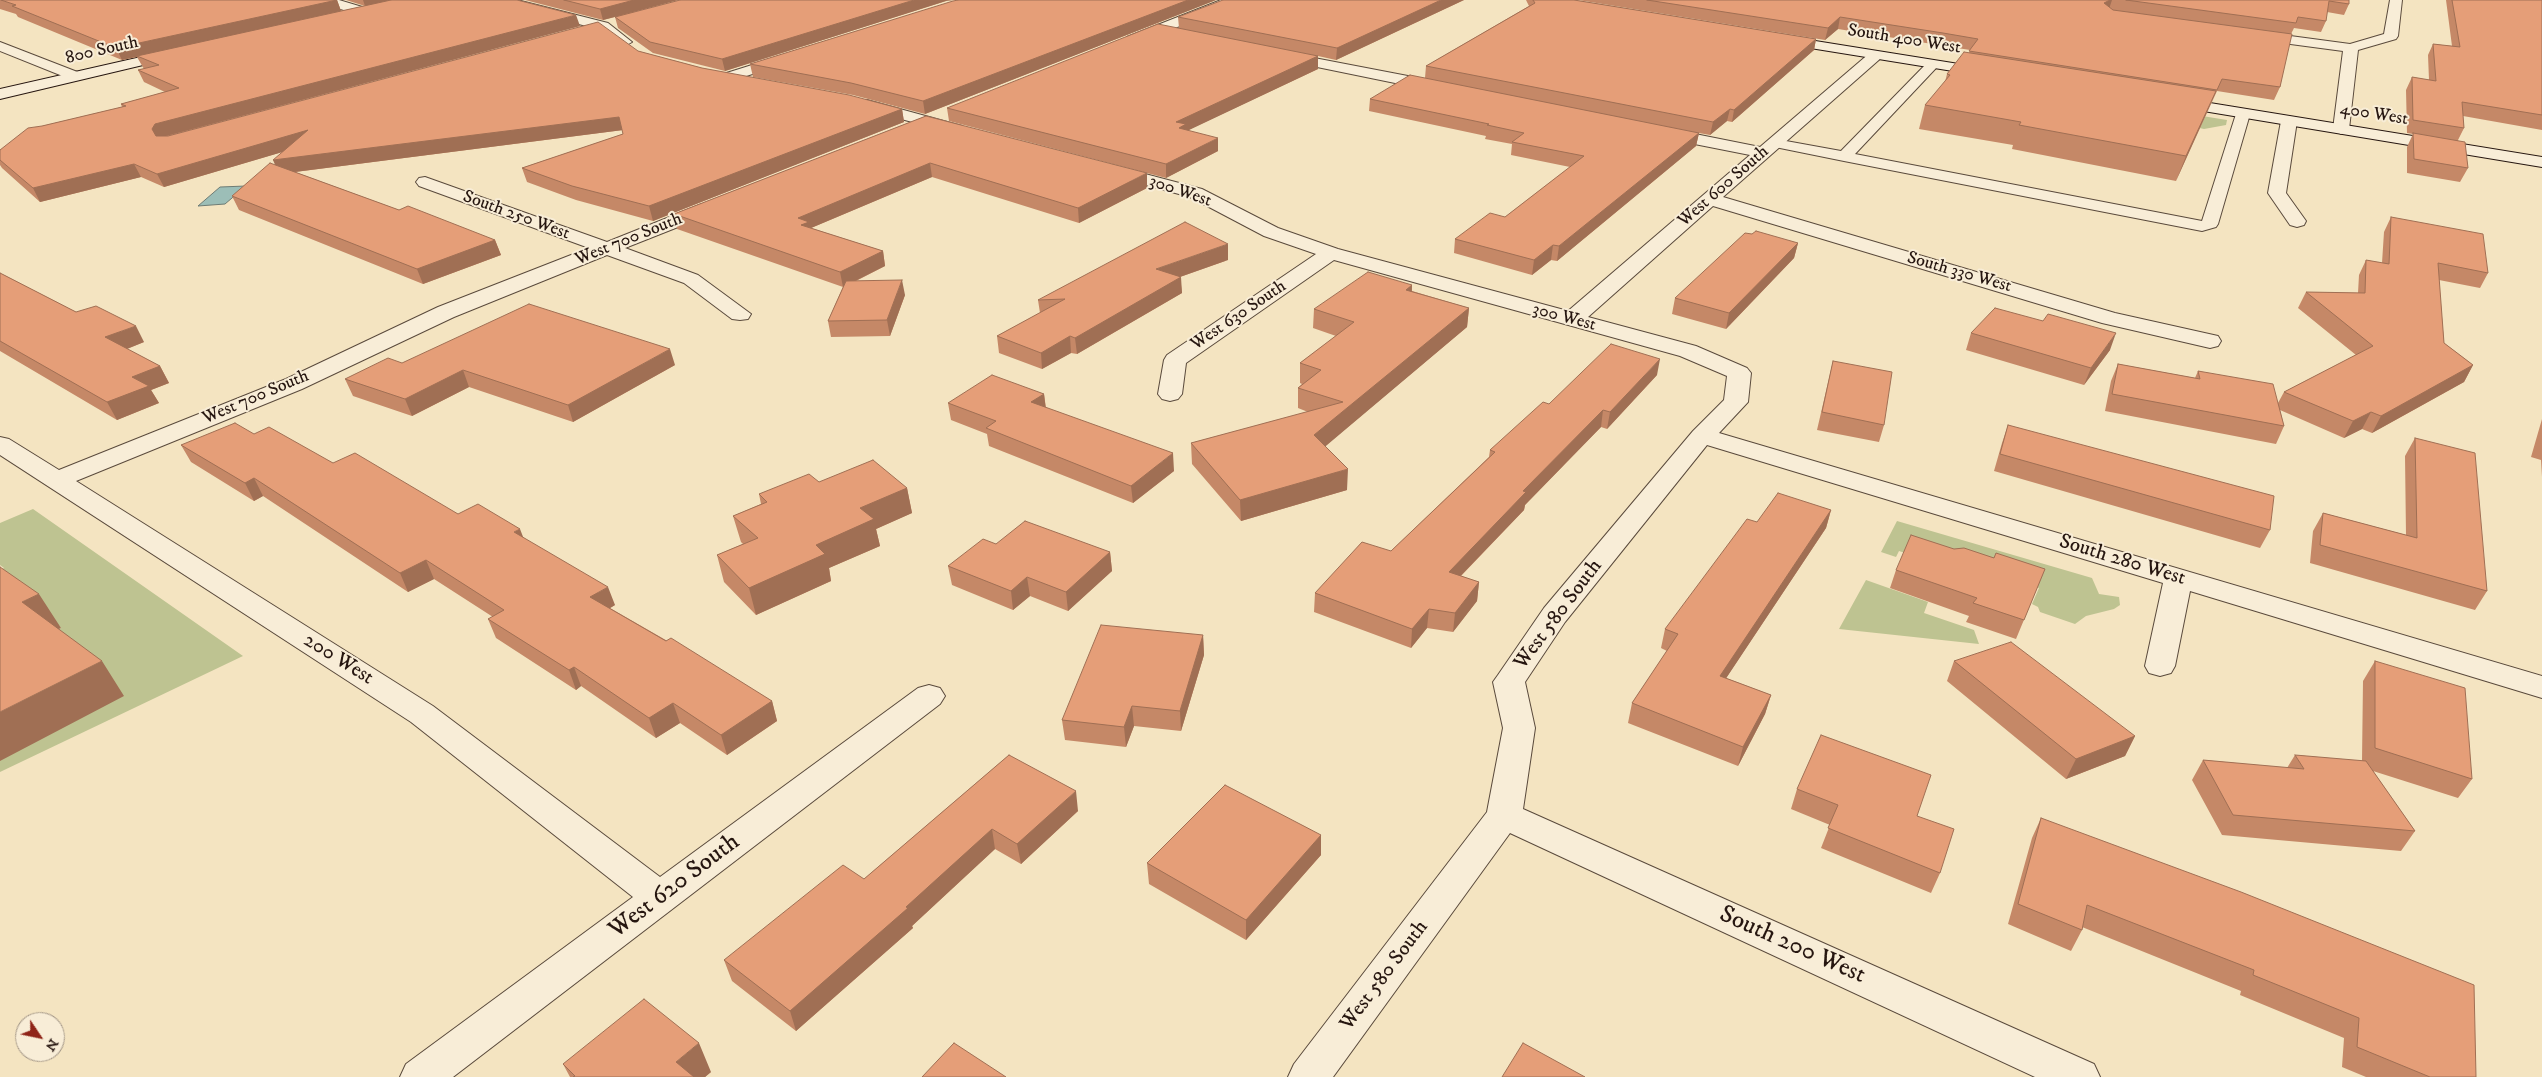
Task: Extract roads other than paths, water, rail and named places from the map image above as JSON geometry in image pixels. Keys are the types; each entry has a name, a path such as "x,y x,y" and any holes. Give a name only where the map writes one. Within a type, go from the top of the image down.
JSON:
{"street":[{"path":"325,0 364,12"},
{"path":"502,0 603,26 640,53"},
{"path":"1113,48 1233,0"},
{"path":"2234,32 2351,48 2391,36 2396,0"},
{"path":"335,18 382,8"},
{"path":"570,35 623,21"},
{"path":"1157,30 1183,36"},
{"name":"South 400 West","path":"1768,37 2000,75"},
{"path":"0,46 76,76"},
{"path":"2341,129 2351,48"},
{"name":"800 South","path":"0,94 191,50"},
{"path":"1267,52 1453,90"},
{"path":"722,79 800,54"},
{"name":"West 600 South","path":"1571,320 1876,55"},
{"path":"705,74 722,79 759,85"},
{"path":"2156,100 2289,121 2277,193 2297,221"},
{"path":"852,102 976,134"},
{"path":"899,133 957,110"},
{"name":"400 West","path":"2289,121 2542,162"},
{"path":"1646,129 1770,148"},
{"name":"300 West","path":"1091,165 1196,193 1271,232 1331,253 1688,351 1739,374"},
{"name":"South 250 West","path":"425,182 691,279 740,314"},
{"name":"South 330 West","path":"1709,199 2110,318 2210,341"},
{"name":"West 700 South","path":"57,480 294,384 415,325 725,202"},
{"name":"West 630 South","path":"1170,394 1175,360 1331,253"},
{"name":"West 580 South","path":"1309,1077 1504,815 1519,728 1509,682 1554,615 1702,436 1736,402 1739,374"},
{"name":"South 280 West","path":"1702,436 2542,687"},
{"name":"200 West","path":"0,444 422,714 661,898"},
{"path":"2160,666 2178,578"},
{"name":"West 620 South","path":"421,1077 929,696"},
{"name":"South 200 West","path":"1504,815 2079,1077"}],"lane":[{"path":"1844,156 1932,64"},
{"path":"1770,148 1844,156 2202,226 2210,224 2243,114"}],"water":[{"path":"246,186 225,204 198,206 220,187"}]}
